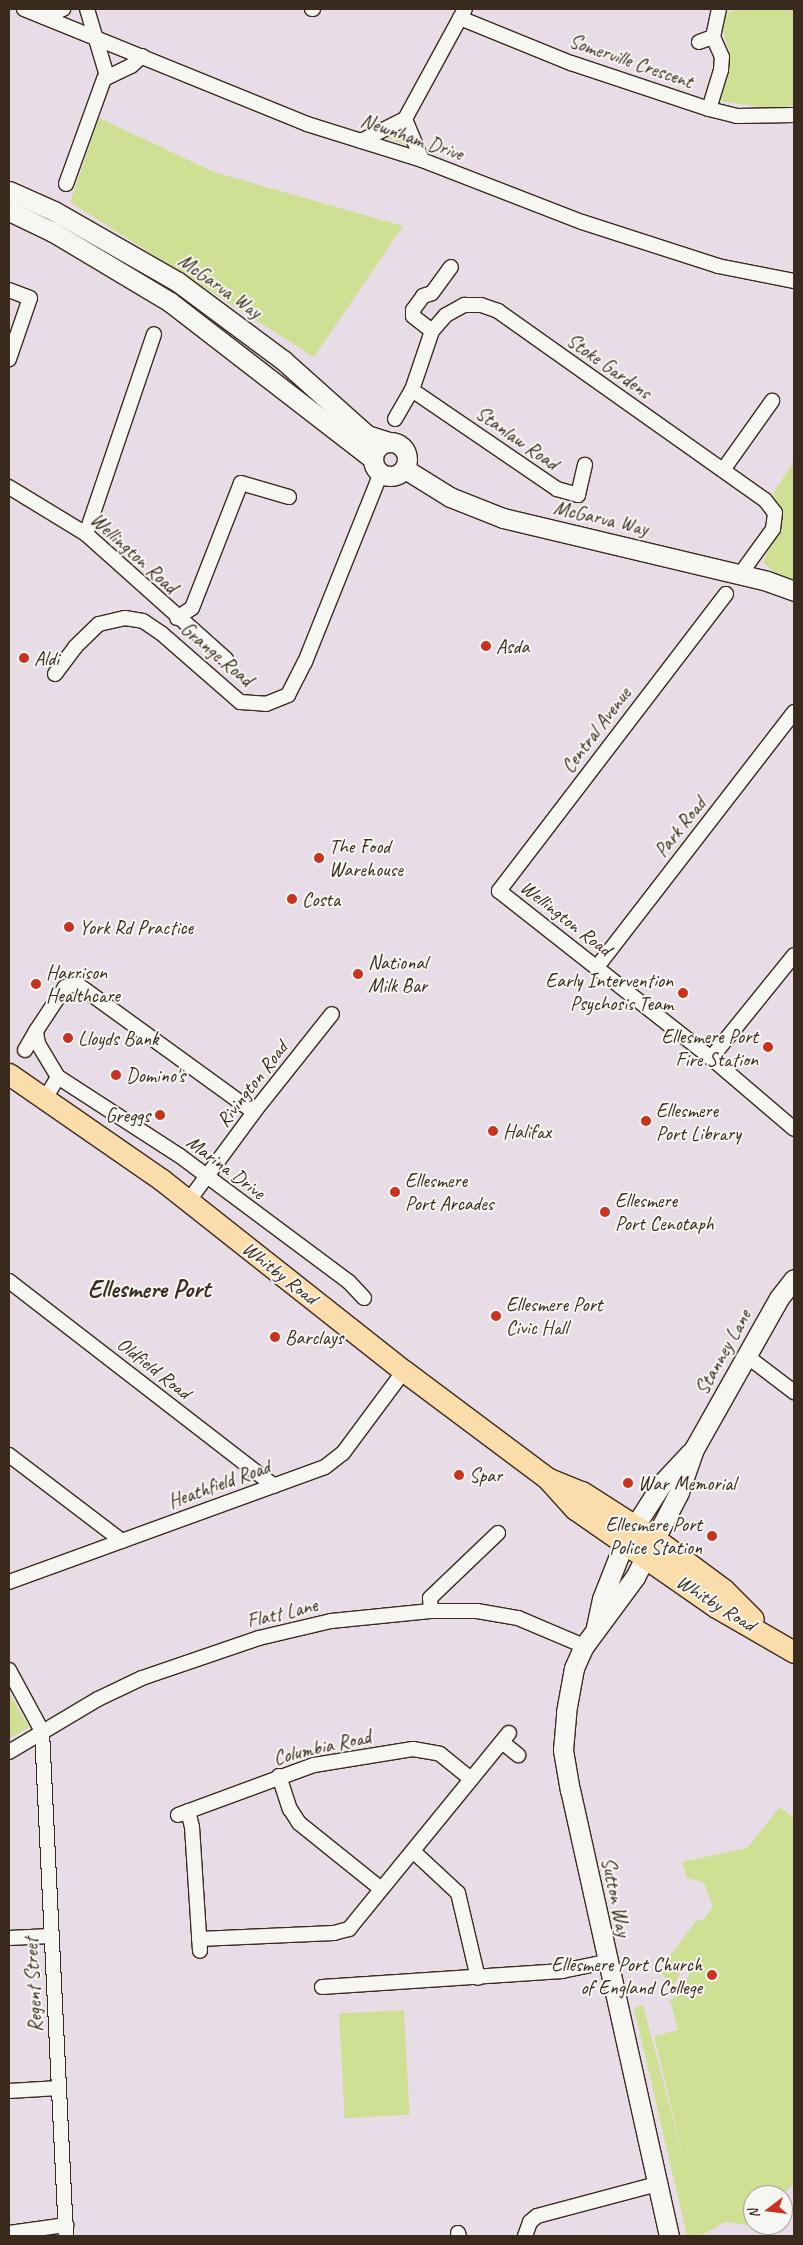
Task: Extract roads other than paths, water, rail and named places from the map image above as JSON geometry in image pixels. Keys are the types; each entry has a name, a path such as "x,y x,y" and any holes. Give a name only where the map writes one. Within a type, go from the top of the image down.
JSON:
{"main road":[{"name":"Whitby Road","path":"9,1074 46,1097 162,1180 187,1203 546,1478 575,1509 716,1607 768,1635 794,1652"},
{"name":"Whitby Road","path":"546,1478 582,1492 635,1524 723,1589 768,1635"}],"street":[{"name":"Newnham Drive","path":"24,9 307,124 422,160 582,222 718,266 794,281"},
{"path":"44,17 63,9"},
{"path":"66,184 107,76 87,9"},
{"path":"709,109 722,57 713,37 720,9"},
{"path":"361,140 405,119 462,13"},
{"name":"Somerville Crescent","path":"462,13 571,63 709,109 737,116 794,115"},
{"path":"699,42 713,37"},
{"path":"107,76 131,66 142,56"},
{"path":"405,119 422,160"},
{"name":"McGarva Way","path":"9,191 54,211 178,282 283,360 367,435 389,442"},
{"name":"McGarva Way","path":"9,211 53,232 170,302 377,466"},
{"path":"432,331 413,316 412,310 424,296 432,294 451,266"},
{"path":"9,290 30,298 9,359"},
{"name":"Stoke Gardens","path":"395,419 412,390 432,331 446,315 464,306 481,305 498,311 765,500 775,513 773,529 739,576"},
{"path":"86,534 154,334"},
{"name":"Stanlaw Road","path":"412,390 557,489 578,494 585,466"},
{"path":"723,470 772,401"},
{"path":"389,442 405,449 405,469 396,475 377,466 380,446 389,442"},
{"name":"Grange Road","path":"55,674 74,647 99,624 125,618 143,621 160,633 240,702 266,704 288,695 305,662 377,466"},
{"name":"McGarva Way","path":"405,469 450,497 503,518 794,591"},
{"path":"177,618 192,608 242,483 289,497"},
{"name":"Wellington Road","path":"9,486 86,534 177,618 226,660"},
{"name":"Central Avenue","path":"499,891 726,594"},
{"name":"Park Road","path":"597,968 794,712"},
{"name":"Wellington Road","path":"499,891 711,1058 794,1129"},
{"path":"711,1058 794,955"},
{"path":"25,1050 65,987 77,984 254,1112"},
{"name":"Rivington Road","path":"187,1203 254,1112 332,1014"},
{"path":"36,1031 38,1044 58,1076 46,1097"},
{"name":"Marina Drive","path":"58,1076 180,1156 206,1178 349,1282 364,1298"},
{"name":"Stanney Lane","path":"644,1558 679,1492 694,1449 748,1357 779,1298 794,1279"},
{"name":"Oldfield Road","path":"9,1281 274,1486"},
{"name":"Stanney Lane","path":"748,1357 794,1298"},
{"path":"748,1357 794,1392"},
{"name":"Heathfield Road","path":"9,1582 326,1467 343,1453 404,1371"},
{"name":"Stanney Lane","path":"624,1543 663,1482 694,1449"},
{"path":"9,1455 122,1541"},
{"path":"431,1611 430,1598 498,1533"},
{"name":"Sutton Way","path":"596,1628 602,1599 624,1543"},
{"name":"Sutton Way","path":"644,1558 614,1609 596,1628 584,1646 572,1677 563,1750 606,1962 669,2236"},
{"name":"Flatt Lane","path":"9,1752 42,1730 142,1678 259,1638 331,1621 431,1611 477,1611 511,1616 584,1646"},
{"path":"9,1670 42,1730"},
{"name":"Regent Street","path":"42,1730 50,1936 66,2230"},
{"path":"278,1776 290,1809 299,1823 381,1890 414,1852 506,1737 518,1755"},
{"name":"Columbia Road","path":"381,1890 349,1929 334,1933 199,1945 192,1827 183,1813 278,1776 314,1765 413,1749 440,1754 471,1779"},
{"path":"414,1852 458,1893 478,1978"},
{"path":"9,1938 50,1936"},
{"path":"322,1987 562,1971 606,1962"},
{"path":"9,2091 59,2088"},
{"path":"525,2236 530,2222 537,2216 657,2184"},
{"path":"9,2233 66,2230"}],"place":[{"name":"Asda","path":"486,646"},
{"name":"Aldi","path":"24,658"},
{"name":"The Food Warehouse","path":"319,858"},
{"name":"Costa","path":"292,899"},
{"name":"York Rd Practice","path":"69,927"},
{"name":"National Milk Bar","path":"358,974"},
{"name":"Harrison Healthcare","path":"36,984"},
{"name":"Early Intervention Psychosis Team","path":"683,993"},
{"name":"Lloyds Bank","path":"68,1038"},
{"name":"Ellesmere Port Fire Station","path":"768,1047"},
{"name":"Domino's","path":"116,1075"},
{"name":"Greggs","path":"160,1115"},
{"name":"Ellesmere Port Library","path":"646,1121"},
{"name":"Halifax","path":"493,1131"},
{"name":"Ellesmere Port Arcades","path":"395,1192"},
{"name":"Ellesmere Port Cenotaph","path":"605,1212"},
{"name":"Ellesmere Port Civic Hall","path":"496,1316"},
{"name":"Barclays","path":"275,1337"},
{"name":"Spar","path":"459,1475"},
{"name":"War Memorial","path":"628,1483"},
{"name":"Ellesmere Port Police Station","path":"712,1536"},
{"name":"Ellesmere Port Church of England College","path":"712,1975"}],"district":[{"name":"Ellesmere Port","path":"149,1289"}]}
